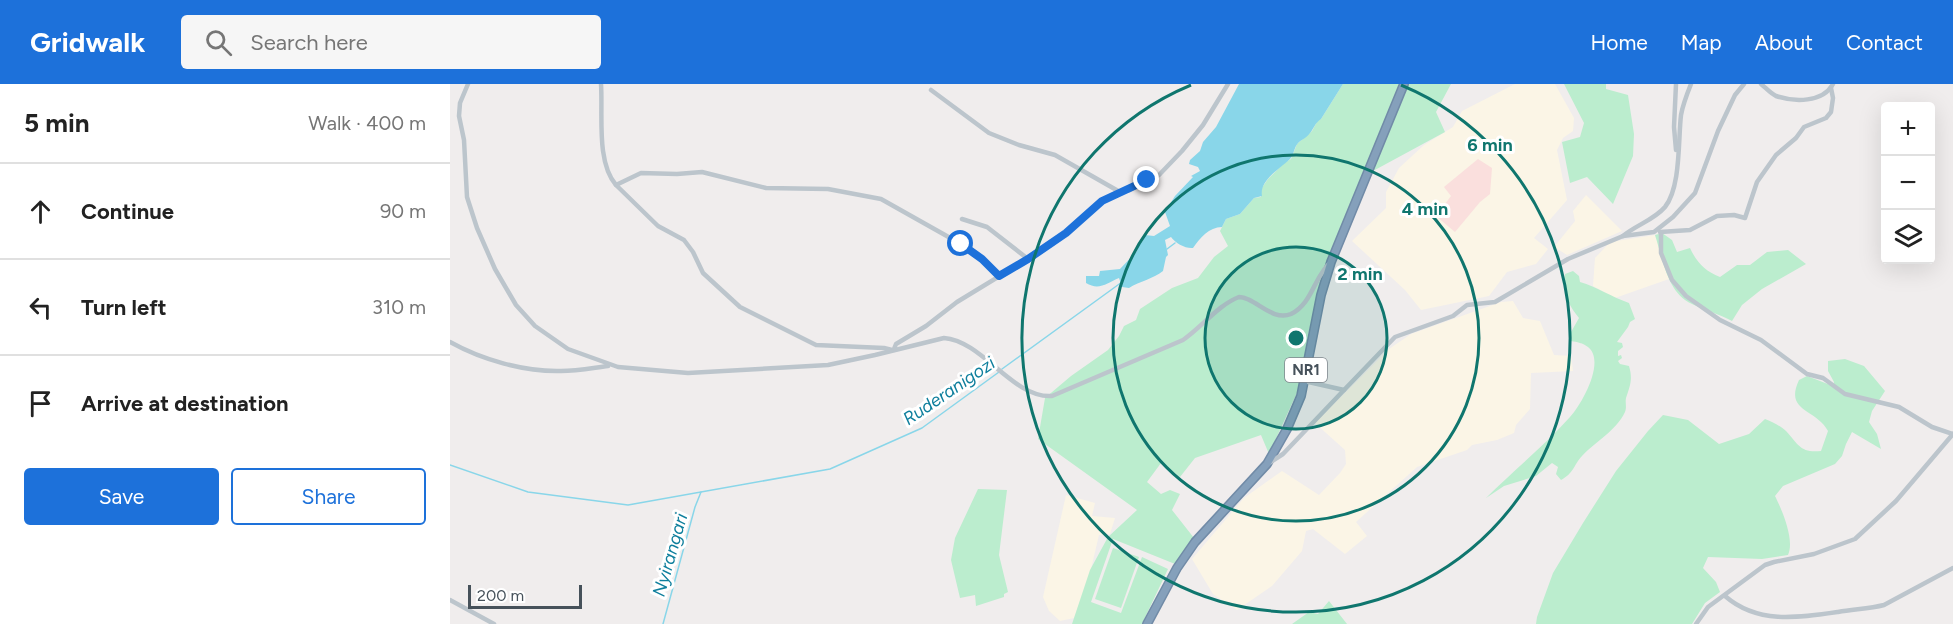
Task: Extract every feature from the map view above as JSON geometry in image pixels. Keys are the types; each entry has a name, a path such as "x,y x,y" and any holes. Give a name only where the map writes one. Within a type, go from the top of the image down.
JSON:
{"highway":[{"name":"NR1","path":"1147,624 1177,568 1196,542 1278,449 1304,381 1330,262 1404,84"}],"street":[{"path":"468,84 460,103 459,116 464,140 467,197 481,239 500,278 516,305 544,333 568,349 610,365 673,373 828,365 948,338 961,343 1025,390 1042,396 1052,396 1183,340 1200,328 1217,311 1239,297 1246,298 1272,312 1290,314 1307,299 1330,262"},
{"path":"601,84 604,161 611,179 658,226 684,240 693,252 703,273 740,307 816,345 893,350"},
{"path":"893,350 896,344 926,326 957,302 1066,233 1102,201 1155,178 1207,119 1228,84"},
{"path":"1676,84 1674,127 1678,156"},
{"path":"1623,236 1658,214 1670,201 1682,115 1691,84"},
{"path":"1654,232 1673,218 1695,193 1718,131 1735,95 1744,84"},
{"path":"1761,84 1773,95 1800,99 1814,99 1832,86"},
{"path":"1267,464 1283,454 1395,338 1453,316 1467,305 1495,302 1568,259 1623,236 1690,230 1718,216 1734,215 1745,218 1757,182 1776,155 1796,138 1804,127 1826,118 1831,112 1832,86"},
{"path":"931,90 988,133 1055,155 1120,192"},
{"path":"616,185 641,173 702,172 766,188 828,189 881,199 966,248 982,259 999,276"},
{"path":"962,219 987,227 1028,259"},
{"path":"1661,233 1661,253 1672,280 1686,296 1720,320 1761,340 1807,374 1823,378 1845,394 1899,407 1932,427 1953,434 1896,501 1855,538 1814,554 1770,563 1708,607 1696,624"},
{"path":"450,342 499,362 531,369 561,371 610,365"},
{"path":"1304,381 1344,390"},
{"path":"1725,596 1746,613 1764,618 1791,620 1884,605 1953,568"},
{"path":"450,600 494,624"}],"shaded area":[{"path":"1515,84 1555,84 1574,118 1573,131 1563,138 1557,150 1567,200 1534,238 1548,249 1536,264 1507,272 1489,296 1421,310 1405,290 1352,241 1386,208 1386,192 1399,168 1424,145 1453,127 1462,111"},
{"path":"1478,159 1492,168 1490,194 1480,202 1455,232 1436,216 1451,196 1444,187"},
{"path":"1586,195 1622,231 1567,255 1554,247 1575,221 1573,211"},
{"path":"1655,235 1669,279 1615,298 1593,286 1595,258 1610,242"},
{"path":"1513,301 1523,318 1540,321 1554,355 1571,356 1573,371 1531,373 1530,409 1516,425 1514,433 1497,440 1472,445 1467,450 1417,467 1356,522 1367,536 1345,554 1313,529 1306,531 1302,551 1272,586 1237,610 1213,594 1192,559 1244,498 1282,471 1319,495 1340,473 1346,464 1345,450 1315,423 1389,349 1411,334 1501,302"},
{"path":"1066,495 1095,503 1092,516 1115,518 1110,534 1099,535 1088,582 1074,618 1060,621 1049,611 1043,597"}],"green space":[{"path":"1343,84 1451,84 1436,112 1445,132 1373,171 1328,259 1308,335 1306,373 1269,454 1261,435 1195,458 1180,477 1161,463 1147,482 1161,494 1170,490 1180,494 1172,510 1194,538 1175,564 1113,539 1091,602 1121,613 1142,557 1168,569 1142,624 1072,624 1090,570 1108,537 1137,510 1038,439 1045,398 1108,350 1124,326 1136,320 1140,309 1172,288 1198,278 1214,257 1228,246 1220,231 1226,219 1240,214 1254,198 1261,197 1261,189 1268,179 1291,159 1297,144 1312,131"},
{"path":"1564,84 1606,84 1606,89 1628,95 1634,134 1633,156 1613,204 1587,177 1570,183 1562,142 1580,137 1584,123"},
{"path":"1662,233 1672,240 1677,252 1690,248 1702,266 1720,277 1737,265 1750,265 1767,252 1788,250 1806,264 1762,289 1742,305 1732,321 1692,304 1677,292 1667,274 1655,235"},
{"path":"1573,271 1579,276 1580,282 1629,303 1635,319 1630,322 1617,342 1622,343 1623,347 1618,351 1618,356 1621,355 1622,358 1618,361 1620,364 1629,366 1631,375 1625,412 1616,425 1582,456 1571,472 1561,480 1556,474 1558,467 1552,463 1536,476 1504,486 1486,498 1570,417 1586,393 1594,362 1593,353 1588,347 1571,341 1571,332 1579,318 1567,298 1564,280 1565,274"},
{"path":"1845,359 1864,366 1885,391 1872,411 1869,422 1877,434 1881,449 1852,432 1842,456 1835,464 1783,486 1775,496 1789,533 1788,555 1762,559 1708,557 1703,568 1716,582 1720,592 1705,603 1692,624 1536,624 1553,573 1583,523 1616,471 1663,415 1688,420 1719,444 1749,434 1765,419 1784,429 1804,449 1821,451 1828,431 1823,424 1798,404 1795,390 1799,380 1807,376 1833,386 1834,382 1828,371 1828,361"},
{"path":"978,489 1007,490 999,555 1008,592 1004,594 1004,597 976,606 975,595 960,598 951,560 955,538"},
{"path":"1113,548 1139,557 1121,608 1095,599"},
{"path":"1329,601 1347,624 1292,624 1309,612 1318,614"}],"water":[{"path":"1239,84 1343,84 1321,119 1297,144 1291,158 1267,180 1262,196 1254,198 1240,214 1226,219 1222,227 1209,231 1193,248 1181,245 1171,237 1165,240 1168,255 1163,271 1138,284 1129,288 1122,287 1119,278 1099,286 1086,283 1086,276 1099,276 1100,271 1120,269 1137,251 1145,235 1154,236 1170,226 1165,212 1175,196 1193,177 1191,176 1200,171 1198,167 1189,164 1190,160 1200,151 1203,142 1216,127"}],"waterway":[{"name":"Ruderanigozi","path":"1167,249 1175,243"},
{"name":"Ruderanigozi","path":"1002,369 1122,282"},
{"name":"Ruderanigozi","path":"450,465 528,492 628,505 830,469 922,428 999,372"},
{"name":"Nyirangari","path":"663,624 701,492"}],"route":[{"path":"961,244 982,259 999,276 1066,233 1102,201 1114,194 1143,184 1147,180"}]}
